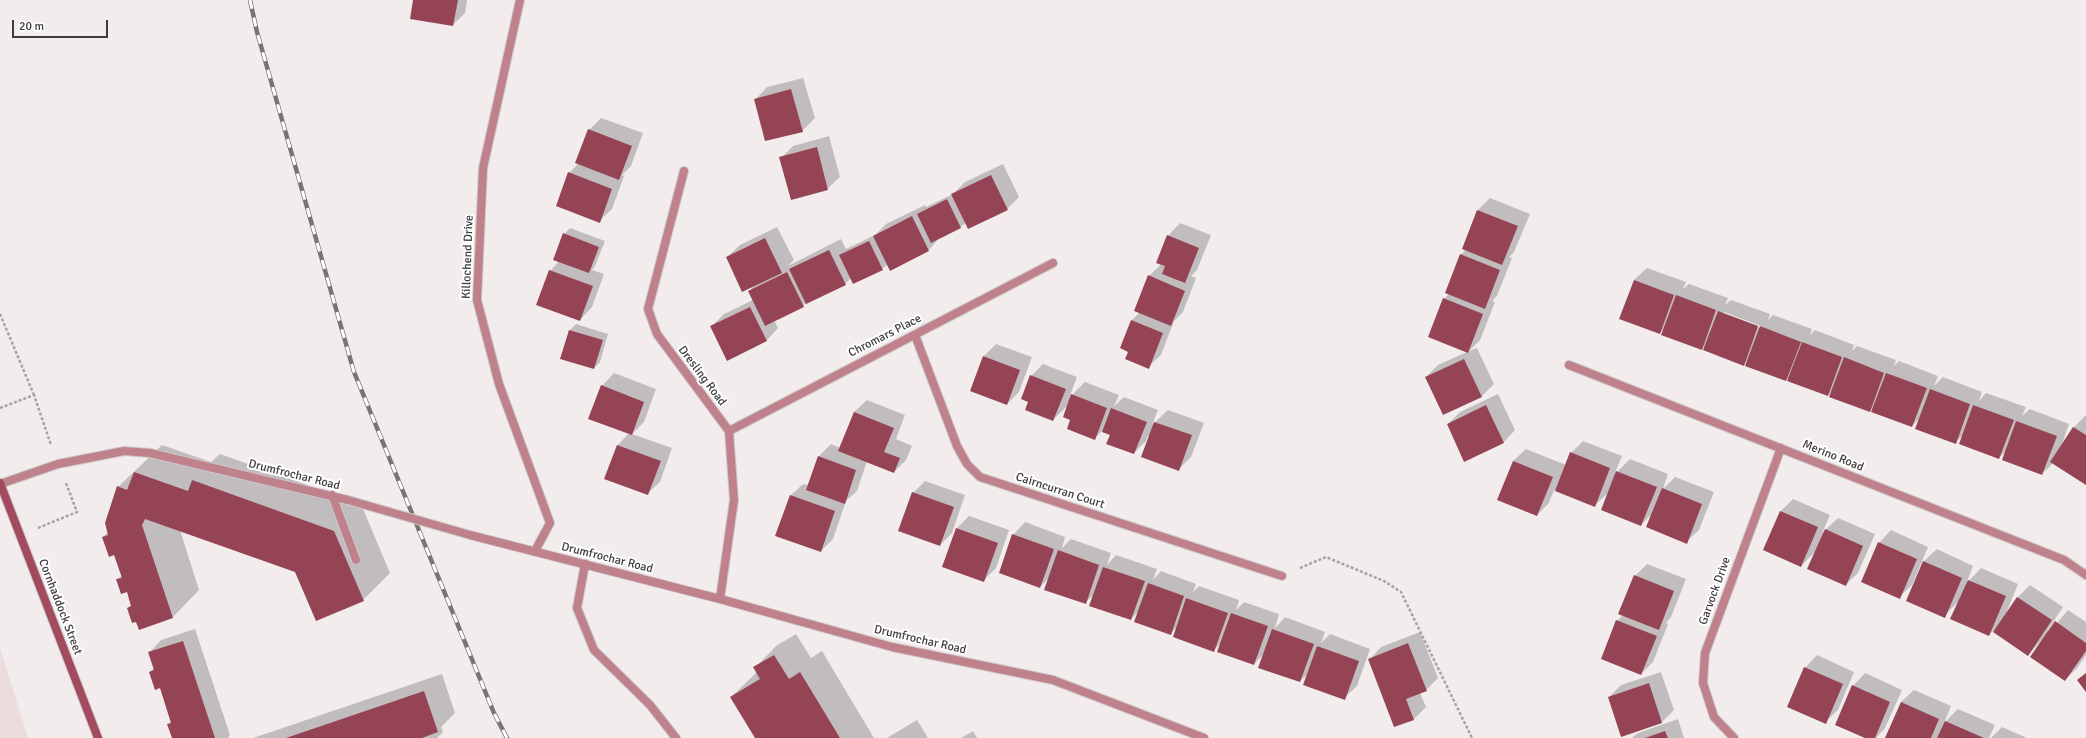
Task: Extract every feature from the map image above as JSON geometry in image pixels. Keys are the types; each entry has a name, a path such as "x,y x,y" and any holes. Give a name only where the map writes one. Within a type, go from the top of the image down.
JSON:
{"main road":[{"name":"Cornhaddock Street","path":"0,484 98,738"}],"street":[{"name":"Killochend Drive","path":"520,0 483,168 477,300 499,384 550,523 535,551"},
{"name":"Dresling Road","path":"684,171 648,309 657,334 728,431"},
{"name":"Chromars Place","path":"728,431 1053,263"},
{"name":"Cairncurran Court","path":"915,335 957,446 966,464 980,477 1282,576"},
{"name":"Merino Road","path":"1569,365 2064,560 2086,575"},
{"path":"720,599 734,500 728,431"},
{"name":"Garvock Drive","path":"1734,738 1714,717 1703,683 1705,653 1781,448"},
{"name":"Drumfrochar Road","path":"0,484 58,464 124,450 150,453 332,495 470,535 720,599 892,647 1053,680 1204,738"},
{"path":"332,495 356,560"},
{"path":"585,564 577,608 594,650 650,705 676,738"}],"path":[{"path":"0,314 34,395"},
{"path":"1282,576 1326,557 1384,581 1401,592 1472,738"}],"shaded area":[{"path":"0,648 28,738 0,738"}],"building":[{"path":"413,0 458,0 453,26 410,19"},
{"path":"791,89 803,132 765,141 754,99"},
{"path":"588,129 632,146 619,180 575,163"},
{"path":"817,147 828,190 791,200 779,157"},
{"path":"568,172 612,189 600,223 556,206"},
{"path":"991,175 1008,210 968,229 951,194"},
{"path":"947,199 961,228 931,243 917,214"},
{"path":"1477,210 1518,226 1502,265 1462,249"},
{"path":"912,216 929,251 890,271 873,236"},
{"path":"563,233 599,247 589,273 553,260"},
{"path":"1167,235 1199,248 1185,283 1162,274 1165,266 1156,263"},
{"path":"765,238 782,273 742,292 726,257"},
{"path":"869,241 883,270 853,284 839,255"},
{"path":"829,250 846,285 806,304 789,269"},
{"path":"1460,254 1500,270 1485,309 1445,293"},
{"path":"549,270 593,286 580,321 536,305"},
{"path":"787,272 804,307 765,326 748,291"},
{"path":"1148,275 1185,291 1171,326 1134,311"},
{"path":"1634,280 1674,295 1660,334 1619,319"},
{"path":"1676,295 1716,310 1702,350 1661,335"},
{"path":"1443,298 1483,314 1468,353 1428,337"},
{"path":"750,307 767,341 727,361 710,326"},
{"path":"1718,311 1758,326 1744,366 1703,350"},
{"path":"1131,320 1163,333 1149,369 1125,359 1128,352 1120,348"},
{"path":"1760,326 1801,342 1786,381 1745,366"},
{"path":"569,330 603,340 594,369 560,359"},
{"path":"1802,342 1842,357 1828,396 1787,381"},
{"path":"983,356 1020,370 1007,405 970,391"},
{"path":"1844,357 1884,373 1870,412 1829,397"},
{"path":"1464,359 1482,397 1443,415 1425,377"},
{"path":"1886,373 1927,388 1912,427 1871,412"},
{"path":"1030,375 1066,389 1053,421 1025,410 1028,402 1021,399"},
{"path":"601,385 644,402 632,435 588,419"},
{"path":"1930,389 1970,404 1956,444 1915,429"},
{"path":"1071,394 1107,408 1095,440 1067,429 1070,420 1063,417"},
{"path":"1486,405 1504,443 1464,462 1447,424"},
{"path":"1973,405 2014,420 1999,459 1959,444"},
{"path":"1111,408 1147,422 1134,454 1106,444 1110,435 1102,432"},
{"path":"854,412 894,428 884,452 900,458 894,473 838,451"},
{"path":"2016,421 2057,436 2042,475 2002,460"},
{"path":"1154,422 1192,435 1179,471 1141,457"},
{"path":"2073,427 2086,435 2086,485 2050,462"},
{"path":"617,445 661,461 648,495 604,479"},
{"path":"1570,452 1610,468 1595,507 1555,491"},
{"path":"818,456 856,470 845,504 806,490"},
{"path":"1513,461 1553,477 1537,516 1497,500"},
{"path":"1616,471 1657,487 1641,526 1601,510"},
{"path":"134,472 188,491 192,480 334,531 364,601 316,621 295,572 145,519 142,525 173,618 139,630 136,622 132,623 127,608 131,606 127,592 121,594 116,579 122,578 114,555 109,557 102,537 108,535 105,523 117,486 127,490"},
{"path":"1662,488 1702,504 1687,544 1646,527"},
{"path":"912,492 954,507 940,546 898,531"},
{"path":"790,495 835,511 821,552 775,536"},
{"path":"1780,511 1818,527 1801,567 1763,550"},
{"path":"956,528 998,543 984,582 942,567"},
{"path":"1825,529 1863,546 1846,586 1807,569"},
{"path":"1012,534 1054,549 1040,588 999,573"},
{"path":"1878,542 1917,559 1900,599 1861,582"},
{"path":"1058,550 1099,565 1086,604 1044,590"},
{"path":"1923,561 1962,578 1945,618 1906,601"},
{"path":"1103,567 1145,581 1131,620 1089,606"},
{"path":"1634,575 1674,591 1659,630 1618,614"},
{"path":"1968,580 2006,596 1989,636 1950,619"},
{"path":"1148,583 1184,596 1171,635 1134,622"},
{"path":"2017,597 2052,620 2028,656 1993,632"},
{"path":"1186,598 1228,613 1214,652 1173,637"},
{"path":"1231,613 1268,626 1254,665 1217,652"},
{"path":"1616,620 1657,636 1641,675 1601,659"},
{"path":"2055,621 2086,643 2086,651 2065,681 2030,657"},
{"path":"1272,629 1314,644 1300,682 1258,668"},
{"path":"183,641 215,738 172,738 167,724 171,723 160,688 155,690 149,672 154,670 148,652"},
{"path":"1408,643 1427,691 1406,699 1414,720 1394,727 1368,659"},
{"path":"1317,646 1359,661 1345,700 1303,685"},
{"path":"774,655 789,679 800,672 840,738 755,738 730,697 760,679 753,667"},
{"path":"1804,667 1843,684 1826,724 1787,707"},
{"path":"2086,673 2086,692 2077,680"},
{"path":"1649,683 1662,723 1621,737 1608,697"},
{"path":"1852,685 1890,702 1875,738 1865,738 1835,725"},
{"path":"424,691 438,732 422,738 286,738"},
{"path":"1901,702 1939,719 1931,738 1885,738"},
{"path":"1945,721 1984,738 1937,738"},
{"path":"1665,731 1668,738 1645,738"}],"railway":[{"path":"250,0 257,32 354,372 494,713 507,738"}]}
